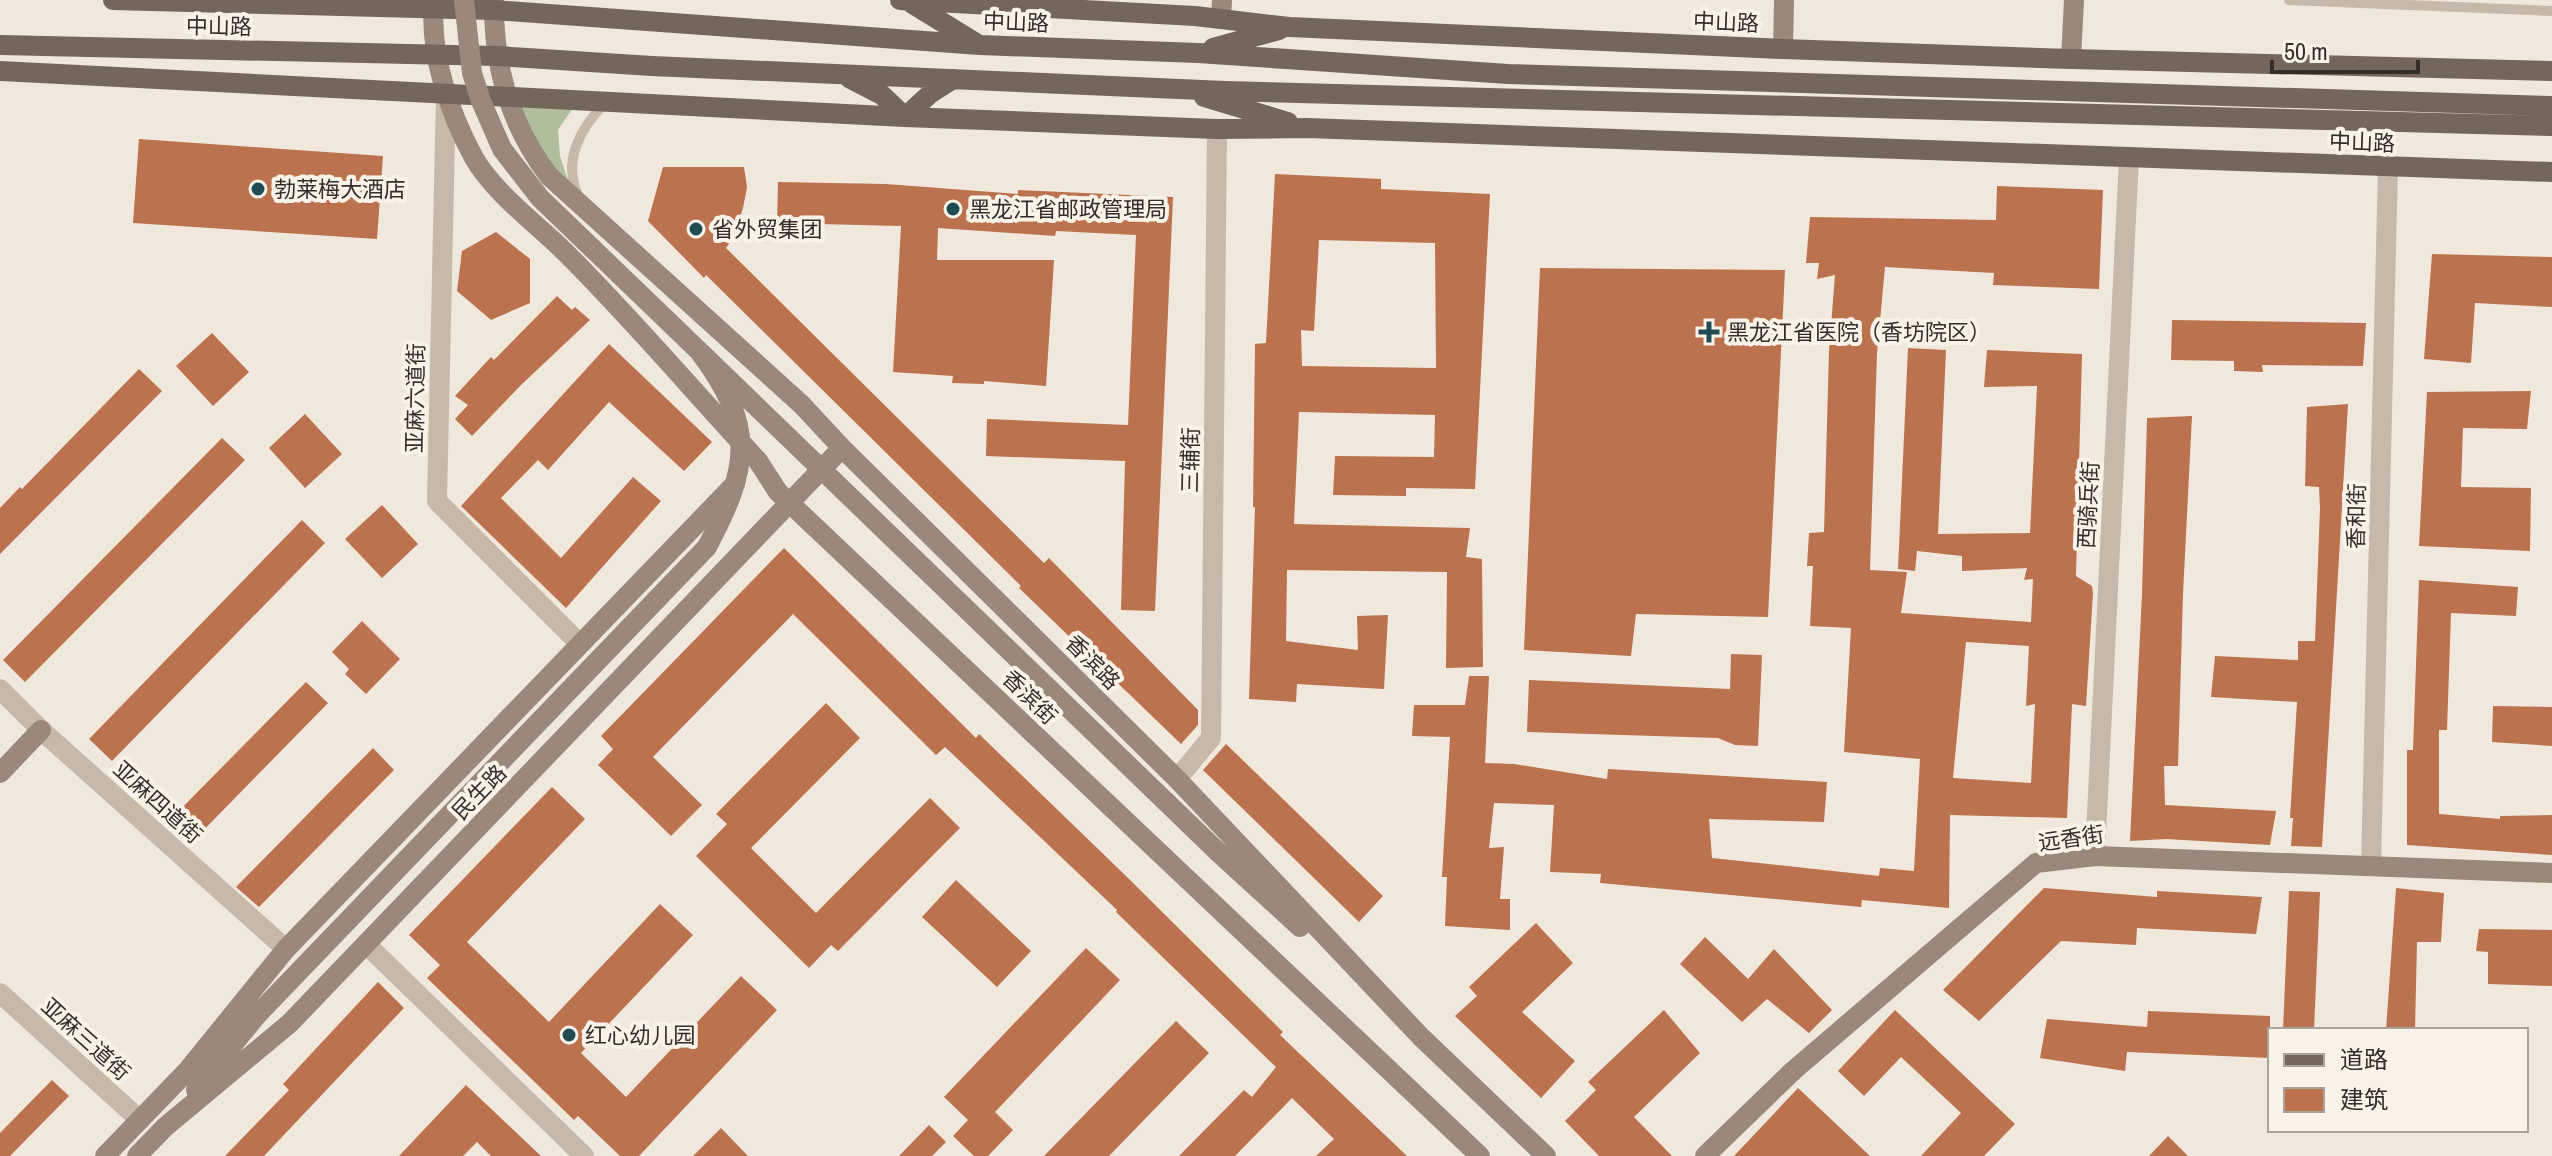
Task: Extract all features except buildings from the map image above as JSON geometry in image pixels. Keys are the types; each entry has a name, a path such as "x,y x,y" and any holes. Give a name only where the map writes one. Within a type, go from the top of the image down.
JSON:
{"main road":[{"name":"中山路","path":"113,0 494,5 980,45 1198,53 1508,74 2552,106"},
{"path":"464,0 472,73 481,101 502,149 540,198 1218,852 1421,1037"},
{"name":"中山路","path":"900,0 1222,10 1289,27 1783,49 2552,71"},
{"path":"907,0 980,45"},
{"path":"1783,49 1784,0"},
{"path":"2071,59 2074,0"},
{"name":"香滨街","path":"433,4 437,54 446,94 475,160 516,208 567,254 758,461 778,492 1480,1156"},
{"name":"香滨路","path":"494,5 497,56 507,97 520,131 549,176 802,405 1177,779 1421,1037 1546,1156"},
{"path":"1198,53 1289,27"},
{"name":"中山路","path":"0,45 497,56"},
{"path":"497,56 1177,89 1307,128"},
{"path":"0,71 905,117 1217,129 1307,128"},
{"path":"837,74 882,95 905,117"},
{"path":"905,117 931,93 953,79"},
{"name":"中山路","path":"1177,89 2552,126"},
{"name":"中山路","path":"1307,128 2552,172"},
{"path":"165,1127 257,1015 707,547 735,491 741,459 733,405 719,377 699,351"},
{"name":"民生路","path":"137,1156 165,1127 290,1023 842,448"},
{"name":"民生路","path":"105,1156 187,1071 286,949 758,461"},
{"path":"0,773 41,730"},
{"name":"远香街","path":"1705,1156 1794,1070 2036,863 2095,856 2552,873"}],"street":[{"name":"亚麻六道街","path":"446,94 437,501 579,643"},
{"name":"三辅街","path":"1177,779 1211,738 1217,129"},
{"name":"西骑兵街","path":"2095,856 2129,157"},
{"name":"香和街","path":"2371,865 2388,167"},
{"name":"亚麻四道街","path":"0,689 41,730 286,949"},
{"path":"366,944 584,1156"},
{"name":"亚麻三道街","path":"0,993 140,1120"}],"lane":[{"path":"2289,0 2552,11"},
{"path":"593,217 576,191 572,176 573,160 581,133 605,103"}],"green space":[{"path":"513,92 583,93 558,130 560,156 568,181 552,175"}],"place":[{"name":"勃莱梅大酒店","path":"258,189"},
{"name":"黑龙江省邮政管理局","path":"953,209"},
{"name":"省外贸集团","path":"696,229"},
{"name":"黑龙江省医院（香坊院区）","path":"1709,332"},
{"name":"红心幼儿园","path":"569,1035"}]}
